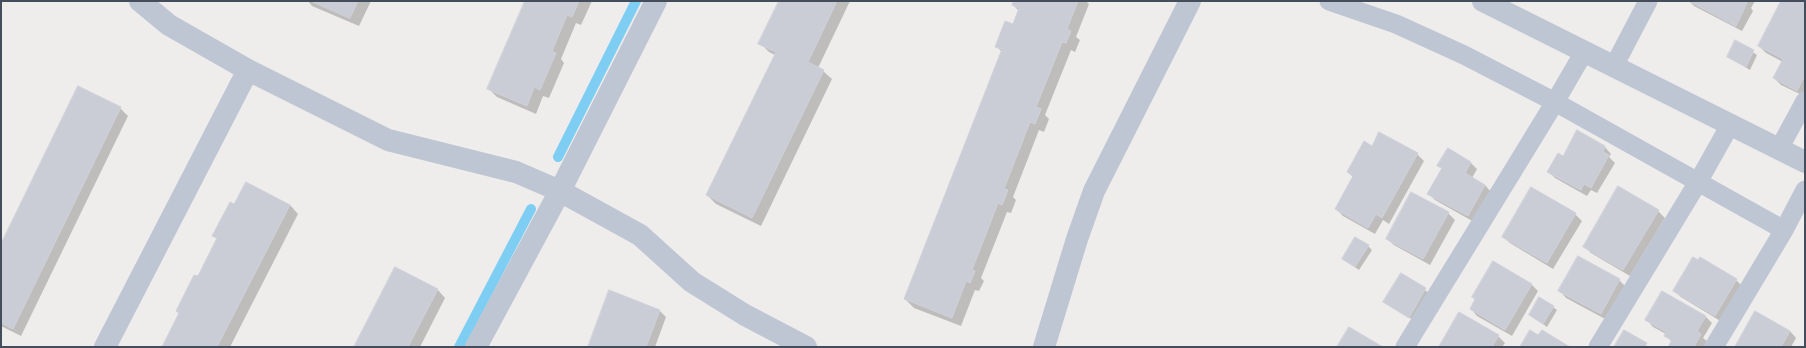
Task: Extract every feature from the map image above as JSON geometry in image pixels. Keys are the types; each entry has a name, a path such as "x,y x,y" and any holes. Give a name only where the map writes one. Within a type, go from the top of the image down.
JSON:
{"street":[{"path":"140,1 169,25 248,70 388,140 516,172 560,191 640,235 692,282 745,315 806,347"},
{"path":"476,347 560,191 656,1"},
{"path":"1044,347 1077,239 1094,191 1190,1"},
{"path":"1483,1 1805,162"},
{"path":"105,347 248,70"}],"lane":[{"path":"1329,1 1396,24 1464,55 1555,102 1784,230"},
{"path":"1614,66 1648,1"},
{"path":"1405,347 1584,52"},
{"path":"1779,150 1805,101"},
{"path":"1598,347 1698,182 1730,125"},
{"path":"1714,347 1784,230 1805,190"}],"building":[{"path":"311,1 358,1 350,18"},
{"path":"525,1 579,1 572,17 567,15 552,51 556,53 540,90 534,87 527,106 487,89"},
{"path":"779,1 837,1 808,62 824,70 752,218 706,195 776,52 758,44"},
{"path":"1014,1 1078,1 1067,29 1071,31 1066,43 1062,42 1036,107 1041,109 1035,124 1030,122 1004,189 1008,190 1002,205 998,203 972,270 975,271 970,283 966,281 952,318 904,299 1002,49 995,47 1005,21 1013,24 1019,8 1012,5"},
{"path":"1689,1 1745,1 1747,3 1736,26"},
{"path":"1781,1 1805,1 1805,75 1797,91 1773,78 1783,59 1758,46"},
{"path":"1735,40 1754,50 1746,67 1727,57"},
{"path":"78,86 121,107 13,329 1,323 1,244"},
{"path":"1577,130 1605,146 1603,152 1609,155 1591,188 1584,184 1581,190 1547,172 1558,153 1563,156"},
{"path":"1379,132 1418,153 1382,218 1376,214 1368,228 1335,209 1353,176 1347,172 1364,141 1372,146"},
{"path":"1448,148 1471,162 1465,173 1485,185 1468,216 1427,194 1442,168 1437,166"},
{"path":"246,182 290,205 217,347 162,347 179,313 176,311 194,275 198,276 217,238 212,236 230,202 234,204"},
{"path":"1618,186 1659,210 1623,270 1583,247"},
{"path":"1531,187 1576,213 1547,263 1502,237"},
{"path":"1411,192 1449,212 1423,259 1386,239"},
{"path":"1355,237 1369,245 1355,267 1342,259"},
{"path":"1578,256 1620,279 1601,314 1558,291"},
{"path":"1693,257 1698,260 1700,257 1737,279 1715,316 1673,291"},
{"path":"1493,261 1532,284 1505,330 1470,309 1475,299 1472,297"},
{"path":"395,267 438,289 408,347 354,347"},
{"path":"1401,273 1426,288 1409,318 1383,302"},
{"path":"609,290 660,310 646,347 588,347"},
{"path":"1662,291 1706,316 1697,331 1701,334 1694,347 1668,347 1672,340 1664,336 1666,332 1645,320"},
{"path":"1539,297 1554,306 1543,324 1529,315"},
{"path":"1755,311 1790,331 1781,347 1735,347"},
{"path":"1459,312 1499,335 1492,347 1439,347"},
{"path":"1349,327 1383,347 1337,347"},
{"path":"1530,330 1538,335 1542,330 1570,347 1520,347"},
{"path":"1624,330 1647,343 1645,347 1614,347"}],"waterway":[{"path":"558,157 636,1"},
{"path":"459,347 531,209"}]}
